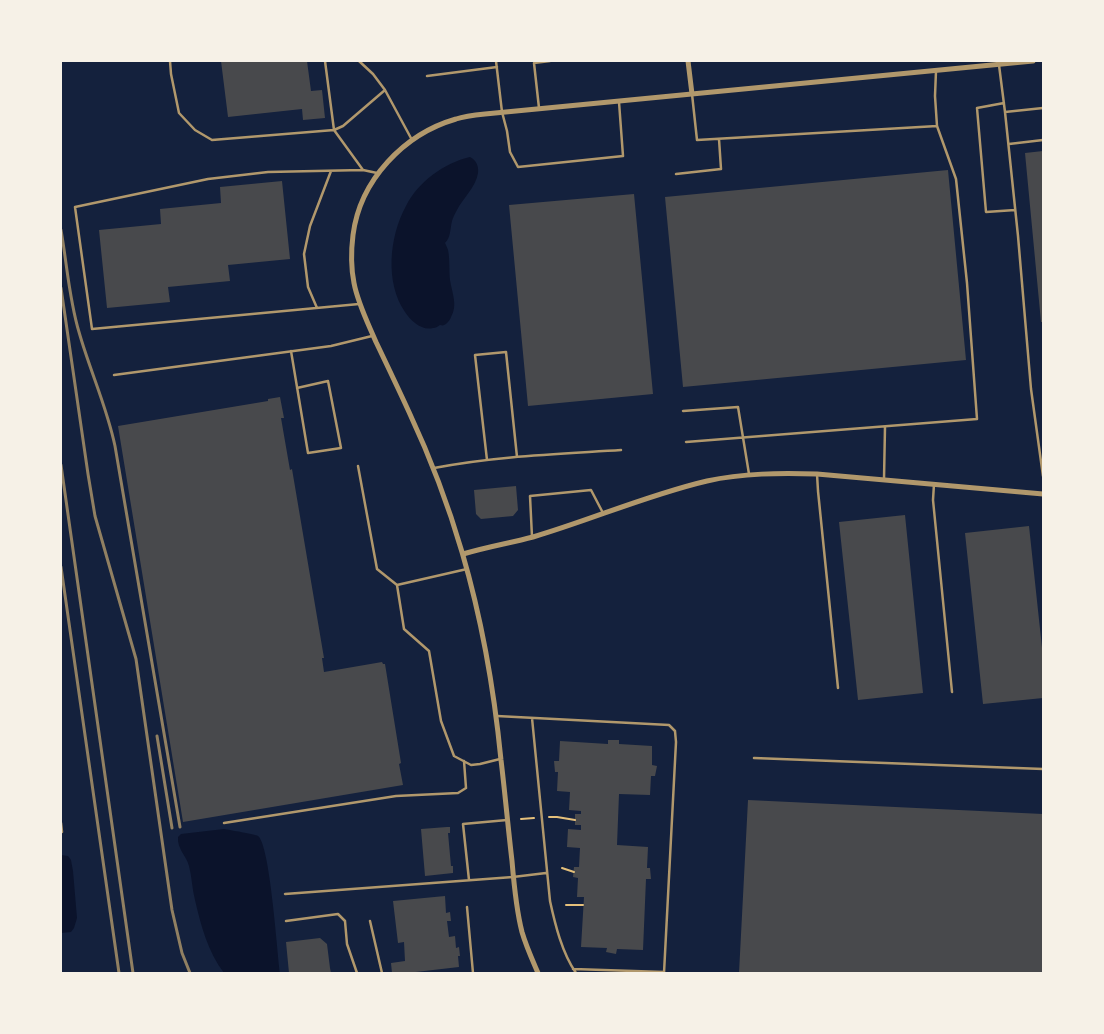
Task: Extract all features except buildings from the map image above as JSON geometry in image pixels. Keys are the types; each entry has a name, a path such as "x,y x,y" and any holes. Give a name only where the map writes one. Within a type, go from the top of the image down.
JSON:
{"street":[{"path":"688,61 692,94"},
{"path":"538,973 529,954 515,897 490,668 463,554 434,468 359,304 353,274 352,257 354,233 365,196 379,173 397,152 425,132 456,119 539,108 1034,61"},
{"path":"463,554 532,537 647,498 708,481 749,475 817,474 1043,494"}],"lane":[{"path":"170,61 179,113 195,130 212,140 334,130 343,126 385,90"},
{"path":"325,61 334,130 363,170"},
{"path":"358,61 373,74 385,90 412,140"},
{"path":"496,61 502,112 510,152 518,167 623,156 619,101"},
{"path":"539,108 534,62 550,61"},
{"path":"999,65 1015,210 1030,389 1043,476"},
{"path":"427,76 497,67"},
{"path":"686,442 977,419 967,283 956,179 936,126 936,71"},
{"path":"692,94 697,140 936,126"},
{"path":"1004,103 978,108 986,212 1015,210"},
{"path":"1005,112 1043,108"},
{"path":"676,174 721,170 719,139"},
{"path":"1008,144 1043,140"},
{"path":"359,304 92,329 75,207 208,179 268,172 363,170 379,173"},
{"path":"317,308 308,287 304,254 310,226 330,171"},
{"path":"114,375 331,346 374,335"},
{"path":"291,351 297,388 308,453 341,448 328,381 297,388"},
{"path":"487,460 475,355 506,352 517,457"},
{"path":"683,411 738,407 749,475"},
{"path":"884,480 885,426"},
{"path":"434,468 465,462 621,450"},
{"path":"358,466 377,569 397,586 404,629 429,651 442,721 454,756 471,765 501,759"},
{"path":"817,474 838,688"},
{"path":"934,484 933,500 952,692"},
{"path":"532,537 530,496 591,490 603,513"},
{"path":"397,586 467,569"},
{"path":"496,716 669,725 676,731 664,973 573,969"},
{"path":"532,718 550,900 560,940 576,973"},
{"path":"754,758 1043,769"},
{"path":"224,823 396,796 458,793 466,788 464,761"},
{"path":"469,880 463,824 507,820"},
{"path":"61,823 61,832"},
{"path":"285,894 546,873"},
{"path":"467,906 473,973"},
{"path":"286,921 338,914 345,920 347,944 357,973"},
{"path":"370,921 382,973"}],"path":[{"path":"547,817 557,816 575,820"},
{"path":"521,819 534,818"},
{"path":"562,868 574,872"},
{"path":"566,905 583,905"}],"water":[{"path":"470,157 477,166 477,178 454,215 449,236 445,243 449,254 450,280 454,299 453,312 449,321 445,324 429,329 425,328 414,322 407,315 394,288 392,260 396,232 400,218 417,189 441,169"},
{"path":"224,829 256,835 262,844 269,878 280,973 224,973 218,965 206,938 194,896 188,862 180,849 178,837 181,834"},
{"path":"61,855 68,856 71,860 77,918 71,932 61,933"}],"railway":[{"path":"61,230 70,294 76,320 108,417 115,446 180,827"},
{"path":"61,288 95,516 136,659 172,910 182,953 190,973"},
{"path":"61,465 133,973"},
{"path":"61,567 119,973"},
{"path":"157,736 172,828"}]}
